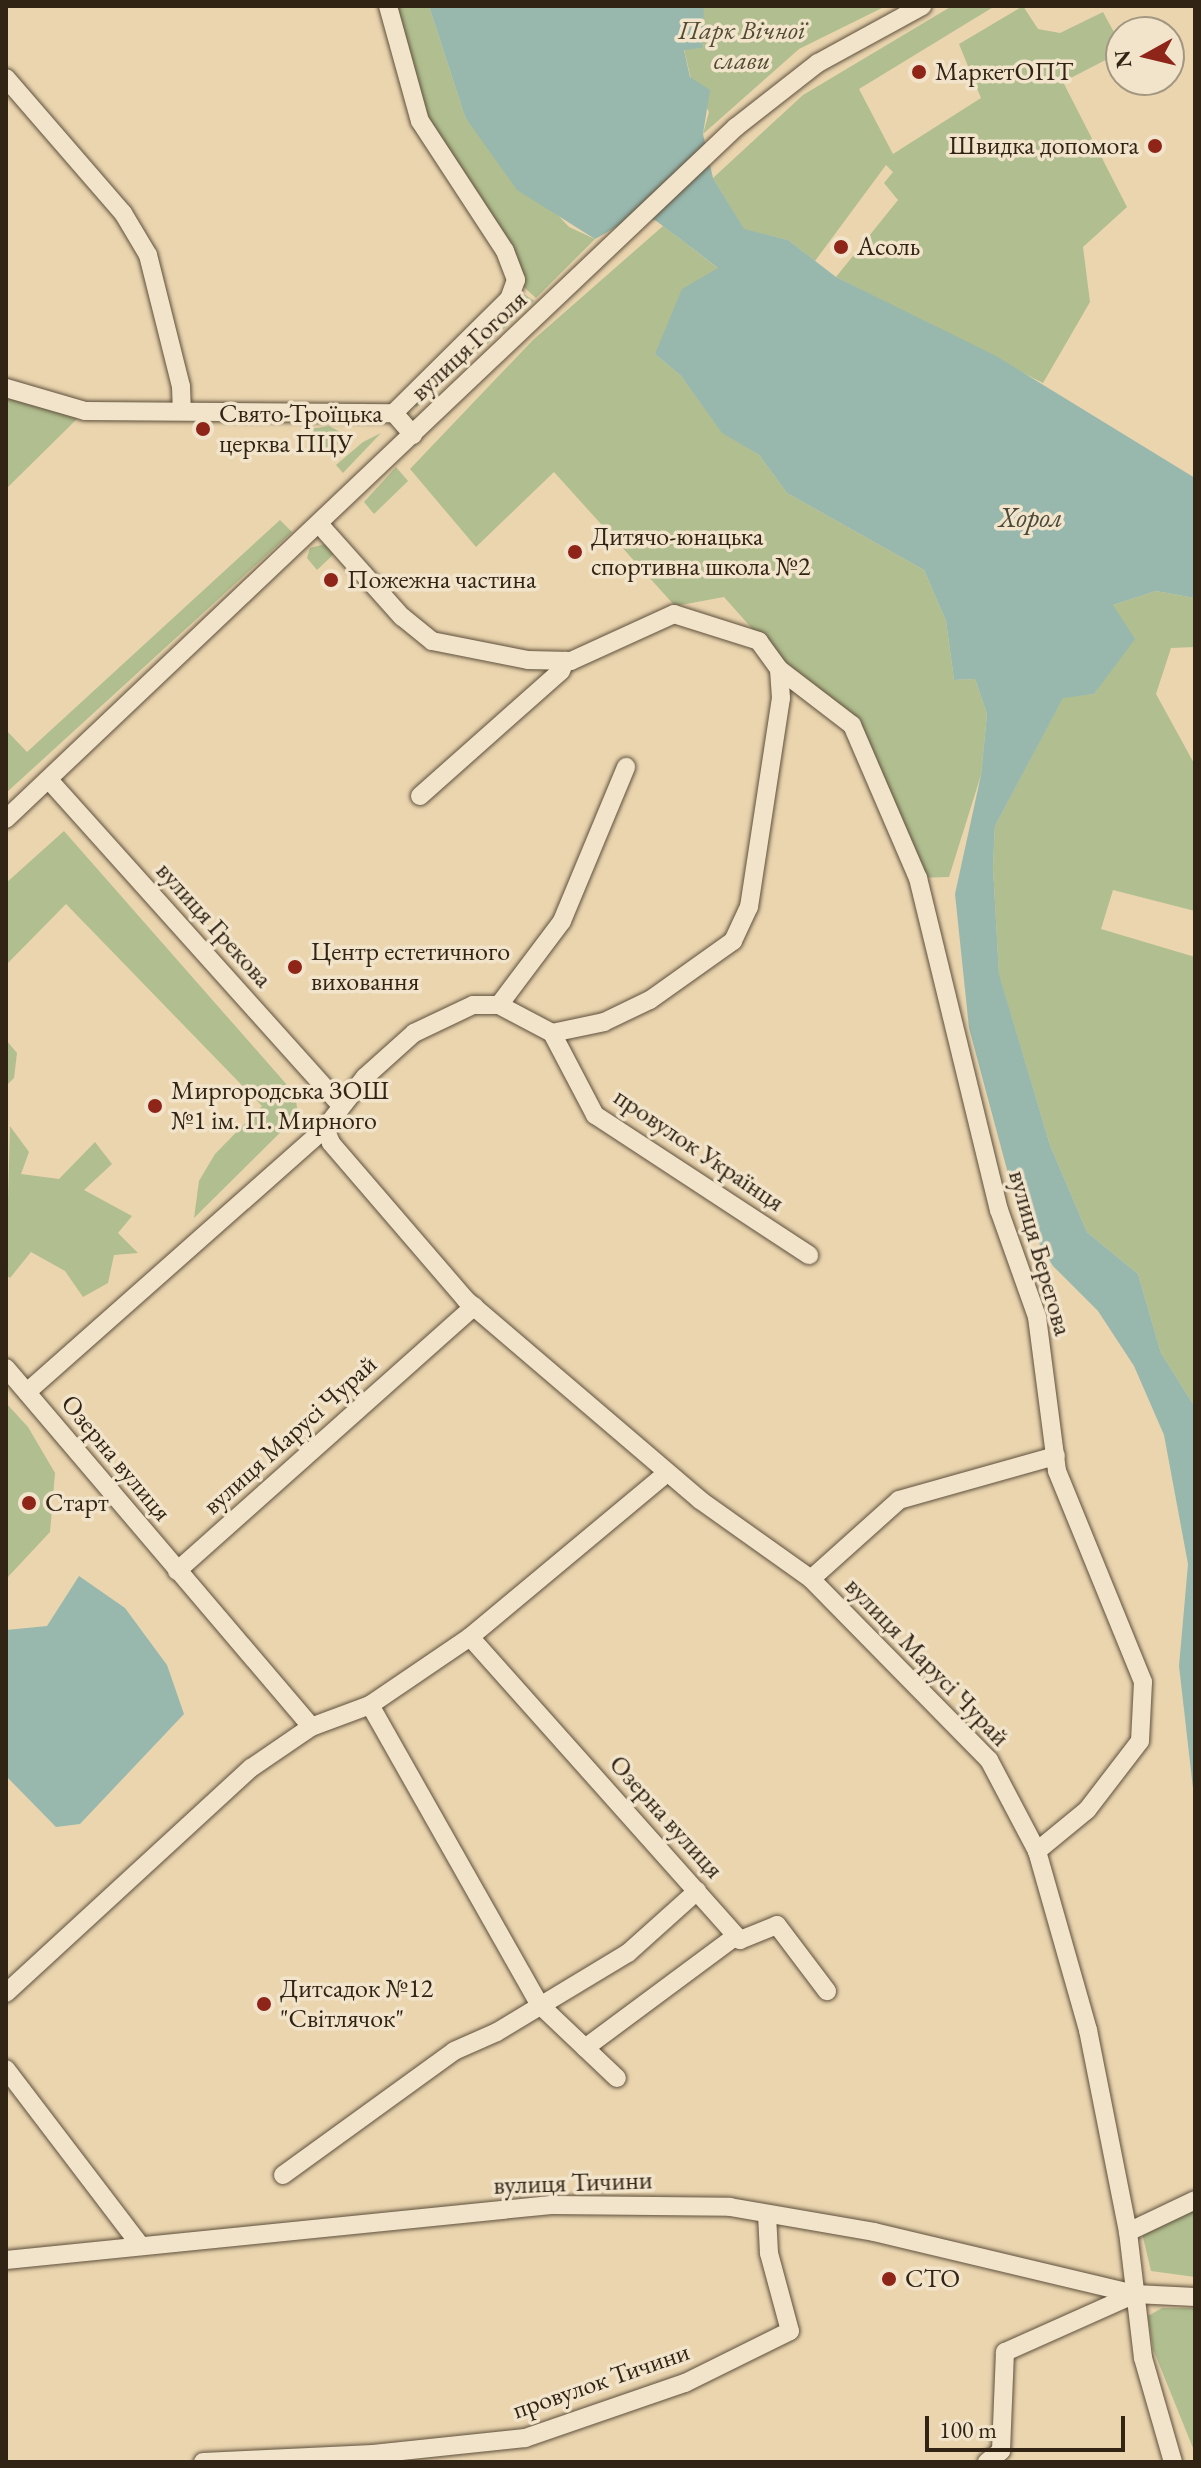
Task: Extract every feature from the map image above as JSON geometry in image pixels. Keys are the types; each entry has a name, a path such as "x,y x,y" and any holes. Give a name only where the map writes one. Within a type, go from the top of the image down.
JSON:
{"street":[{"path":"6,388 85,411 394,413 509,299 516,280 505,251 420,121 388,6"},
{"name":"вулиця Гоголя","path":"6,819 321,526 736,127 818,63 922,6"},
{"path":"10,87 123,213 148,255 181,386 182,411"},
{"path":"394,413 413,435"},
{"path":"321,526 402,617 432,641 528,660 565,661 561,671 420,796"},
{"name":"вулиця Берегова","path":"565,661 608,648 674,614 759,641 779,669 852,725 918,878 999,1210 1037,1317 1056,1456 1143,1682 1140,1741 1087,1810 1037,1851"},
{"path":"27,1392 325,1128 340,1104 414,1033 473,1005 499,1005 552,1033 604,1022 650,1000 733,941 749,907 769,799 781,698 779,669"},
{"path":"499,1005 562,921 626,767"},
{"name":"вулиця Грекова","path":"49,780 340,1104"},
{"name":"провулок Українця","path":"552,1033 595,1115 809,1255"},
{"name":"вулиця Марусі Чурай","path":"325,1128 331,1143 474,1306 667,1473 811,1579 989,1760 1037,1851 1088,2030 1128,2232 1143,2358 1173,2462"},
{"name":"вулиця Марусі Чурай","path":"177,1571 474,1306"},
{"name":"Озерна вулиця","path":"6,1368 311,1727"},
{"path":"811,1579 899,1500 1056,1456"},
{"path":"6,1993 251,1768 311,1727 370,1705 470,1637 667,1473"},
{"name":"Озерна вулиця","path":"470,1637 736,1936"},
{"path":"370,1705 540,2005 617,2078"},
{"path":"283,2175 454,2051 628,1953 697,1891"},
{"path":"585,2048 736,1936 740,1940 777,1925 827,1991"},
{"path":"6,2069 140,2245"},
{"path":"1128,2232 1195,2200"},
{"name":"вулиця Тичини","path":"6,2260 551,2205 730,2207 999,2259 1135,2294 1195,2297"},
{"name":"провулок Тичини","path":"203,2462 373,2454 525,2438 685,2383 790,2331 769,2253 767,2214"},
{"path":"987,2462 1001,2451 1005,2352 1135,2294"}],"green space":[{"path":"388,6 429,6 465,117 569,227 595,239 536,298 516,280 420,121"},
{"name":"Парк Вічної слави","path":"702,6 886,6 799,49 703,134 709,112 691,79 684,49 702,48"},
{"path":"952,6 995,6 859,89 893,154 981,98 959,44 1023,6 1038,29 1060,33 1103,12 1105,60 1063,82 1127,207 1083,247 1090,302 1043,383 836,277 898,200 884,183 893,172 886,165 815,261 788,240 744,230 713,178 803,95"},
{"path":"663,226 719,269 655,354 681,376 722,432 759,455 787,493 924,570 946,621 954,680 975,679 987,714 981,775 949,877 918,878 852,726 789,670 724,597 675,606 554,472 476,547 410,469 533,340"},
{"path":"520,291 534,301 425,401 416,407 411,403"},
{"path":"6,395 85,411 6,489"},
{"path":"329,426 346,435 326,456 303,430"},
{"path":"381,433 343,473 336,465 363,442"},
{"path":"396,467 408,481 374,514 364,502"},
{"path":"280,520 292,532 6,793 6,730 27,752"},
{"path":"325,544 335,553 317,570 307,558 310,548"},
{"path":"1156,591 1195,598 1195,647 1171,648 1156,694 1195,765 1195,911 1113,890 1101,929 1195,957 1195,1407 1161,1353 1138,1274 1087,1232 1050,1145 999,975 993,867 995,826 1063,697 1094,694 1109,672 1113,605"},
{"path":"64,831 295,1094 298,1115 194,1218 199,1181 215,1154 262,1106 66,904 6,965 6,883"},
{"path":"6,1040 17,1053 14,1078 6,1086"},
{"path":"10,1126 29,1152 21,1174 59,1179 95,1142 112,1164 84,1190 132,1216 118,1233 138,1253 114,1255 108,1283 83,1297 65,1271 31,1252 10,1278 6,1275"},
{"name":"Старт","path":"6,1403 28,1427 55,1473 50,1532 6,1579"},
{"path":"1195,2210 1195,2277 1151,2271 1142,2233"},
{"path":"1162,2308 1195,2308 1195,2453 1153,2349 1148,2316"}],"water":[{"name":"Хорол","path":"429,6 704,6 702,48 684,50 690,77 710,90 703,134 713,178 744,229 788,240 836,277 996,356 1195,478 1195,598 1156,591 1113,605 1135,639 1094,694 1063,698 995,826 993,867 999,974 1050,1145 1087,1232 1138,1274 1161,1353 1195,1407 1195,1806 1179,1666 1188,1564 1164,1435 1134,1366 1098,1311 1053,1266 1017,1207 969,1028 955,894 981,775 987,714 975,679 954,680 946,621 924,570 787,493 759,455 722,433 681,376 655,354 682,289 718,268 655,220 625,222 595,239 517,190 465,117"},
{"path":"79,1576 125,1608 167,1665 184,1714 80,1824 56,1827 6,1776 6,1630 47,1626"}],"place":[{"name":"МаркетОПТ","path":"919,72"},
{"name":"Швидка допомога","path":"1155,146"},
{"name":"Асоль","path":"841,247"},
{"name":"Свято-Троїцька церква ПЦУ","path":"203,429"},
{"name":"Дитячо-юнацька спортивна школа №2","path":"575,552"},
{"name":"Пожежна частина","path":"331,580"},
{"name":"Центр естетичного виховання","path":"295,967"},
{"name":"Миргородська ЗОШ №1 ім. П. Мирного","path":"155,1106"},
{"name":"Старт","path":"29,1503"},
{"name":"Дитсадок №12 \"Світлячок\"","path":"264,2004"},
{"name":"СТО","path":"889,2279"}]}
